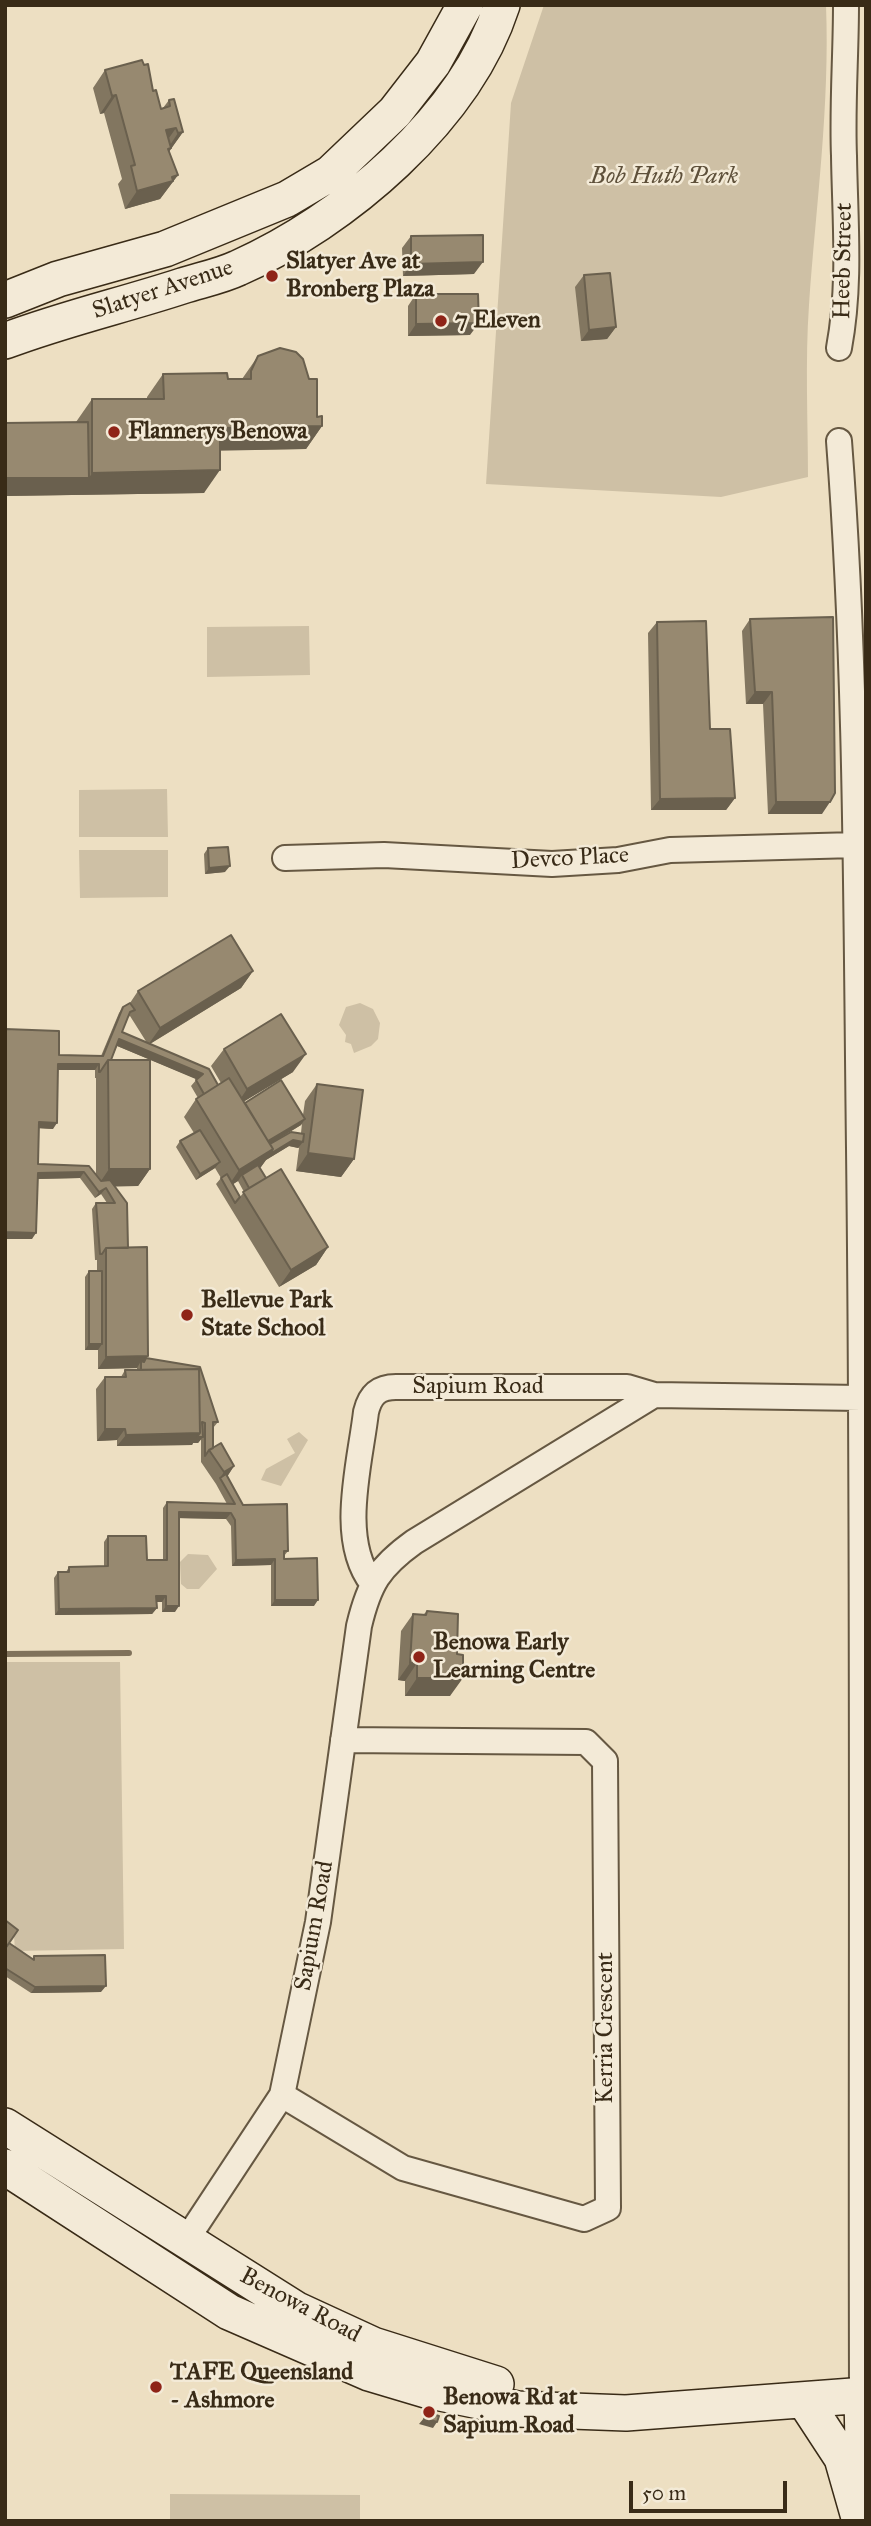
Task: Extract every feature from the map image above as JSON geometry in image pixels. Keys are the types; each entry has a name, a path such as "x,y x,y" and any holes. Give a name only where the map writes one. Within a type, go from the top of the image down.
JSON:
{"main road":[{"name":"Slatyer Avenue","path":"5,300 58,279 165,249 287,199 331,173 395,112 433,63 465,5"},
{"name":"Slatyer Avenue","path":"5,341 237,269 308,232 358,197 425,133 452,99 502,5"},
{"name":"Benowa Road","path":"5,2126 185,2242 297,2310 373,2345 511,2388 626,2413"},
{"name":"Benowa Road","path":"5,2167 229,2312 369,2373 426,2390 518,2409 626,2413 864,2395"},
{"path":"862,2521 865,2473 864,2395"},
{"path":"804,2400 842,2458 862,2521"}],"street":[{"name":"Heeb Street","path":"839,348 847,306 848,260 844,154 846,5"},
{"path":"839,441 860,737 856,845 863,1518 864,2395"},
{"name":"Devco Place","path":"285,858 384,855 552,864 618,860 670,850 856,845"},
{"name":"Sapium Road","path":"372,1583 361,1568 353,1525 366,1412 370,1398 379,1390 396,1387 627,1387 654,1395 861,1398"},
{"name":"Sapium Road","path":"185,2242 282,2095 318,1923 359,1626 372,1583 393,1558 414,1542 654,1395"},
{"name":"Kerria Crescent","path":"282,2095 403,2168 584,2219 608,2208 605,1761 586,1742 343,1740"}],"green space":[{"name":"Bob Huth Park","path":"544,5 826,5 824,118 808,326 808,477 721,497 486,484 511,103"},
{"path":"309,626 310,675 207,677 207,627"},
{"path":"167,789 168,837 79,837 79,790"},
{"path":"79,850 168,850 168,897 80,898"},
{"path":"360,1003 373,1009 380,1023 378,1039 371,1046 354,1053 351,1044 345,1042 346,1035 339,1025 346,1007"},
{"path":"299,1432 308,1440 281,1486 261,1480 266,1469 295,1453 287,1439"},
{"path":"188,1554 208,1555 217,1569 199,1589 187,1589 181,1584 180,1562"},
{"path":"5,1662 120,1662 124,1949 15,1951 14,1935 5,1929"},
{"path":"170,2494 360,2495 360,2521 170,2521"}],"building":[{"path":"142,60 144,65 148,64 153,91 156,90 161,109 170,106 169,100 174,99 183,132 178,133 176,128 166,130 171,148 168,149 178,175 172,177 173,181 137,191 131,166 135,165 116,95 112,96 105,70"},
{"path":"483,235 483,262 411,264 411,236"},
{"path":"610,273 616,327 589,330 584,275"},
{"path":"416,294 478,294 479,323 416,324"},
{"path":"280,348 296,352 303,359 309,379 317,379 317,417 322,416 322,426 220,428 220,470 92,473 92,399 164,399 163,374 227,373 228,379 251,379 251,371 258,356"},
{"path":"88,422 89,478 5,478 5,423"},
{"path":"833,617 835,793 830,802 776,802 772,692 755,692 750,619"},
{"path":"706,621 710,729 730,729 735,798 660,799 657,622"},
{"path":"228,847 230,866 209,868 208,848"},
{"path":"231,935 253,971 160,1028 138,991"},
{"path":"130,1003 135,1010 130,1012 122,1032 209,1069 218,1085 204,1094 196,1080 203,1074 119,1039 111,1060 108,1060 100,1072 99,1064 58,1064 57,1123 39,1122 38,1164 89,1166 101,1181 110,1180 127,1203 128,1248 106,1248 100,1254 96,1203 115,1203 106,1188 99,1192 84,1172 38,1173 36,1233 5,1232 5,1029 59,1031 59,1055 103,1056 123,1007"},
{"path":"281,1014 306,1054 247,1089 224,1049"},
{"path":"108,1060 150,1060 150,1169 109,1169"},
{"path":"229,1078 273,1149 239,1170 196,1099"},
{"path":"281,1080 305,1119 268,1141 245,1103"},
{"path":"317,1084 363,1090 354,1159 308,1153"},
{"path":"200,1130 220,1162 200,1174 180,1141"},
{"path":"291,1132 304,1134 303,1142 293,1140 270,1154 273,1149 270,1144"},
{"path":"258,1165 266,1178 249,1188 242,1175"},
{"path":"281,1169 328,1247 291,1270 243,1192"},
{"path":"227,1174 240,1197 235,1203 221,1178"},
{"path":"147,1247 148,1356 106,1357 106,1248"},
{"path":"89,1271 102,1271 102,1344 89,1344"},
{"path":"146,1358 200,1367 218,1422 213,1422 213,1448 205,1456 205,1423 202,1422 203,1437 197,1437 200,1433 199,1369 141,1370 141,1361 144,1362"},
{"path":"199,1369 200,1433 126,1435 125,1429 105,1429 105,1377 126,1377 125,1370"},
{"path":"221,1443 234,1466 224,1472 209,1450"},
{"path":"226,1474 243,1505 287,1504 288,1551 284,1551 284,1559 317,1558 318,1600 275,1600 275,1559 236,1560 235,1520 231,1513 179,1512 179,1606 166,1606 166,1596 156,1596 157,1608 59,1609 58,1572 69,1572 69,1567 108,1566 108,1536 146,1536 147,1560 167,1560 167,1502 235,1504 220,1478"},
{"path":"427,1611 458,1614 457,1654 463,1655 463,1678 417,1678 417,1663 410,1663 413,1614 426,1615"},
{"path":"5,1920 18,1930 5,1949"},
{"path":"9,1943 34,1960 34,1956 105,1955 106,1986 35,1987 5,1968 5,1949"},
{"path":"425,2412 439,2416 437,2422 424,2418"}],"waterway":[{"path":"5,1654 129,1653"}],"place":[{"name":"Slatyer Ave at Bronberg Plaza","path":"272,276"},
{"name":"7 Eleven","path":"441,321"},
{"name":"Flannerys Benowa","path":"114,432"},
{"name":"Bellevue Park State School","path":"187,1315"},
{"name":"Benowa Early Learning Centre","path":"419,1657"},
{"name":"TAFE Queensland - Ashmore","path":"156,2387"},
{"name":"Benowa Rd at Sapium Road","path":"429,2412"}]}
